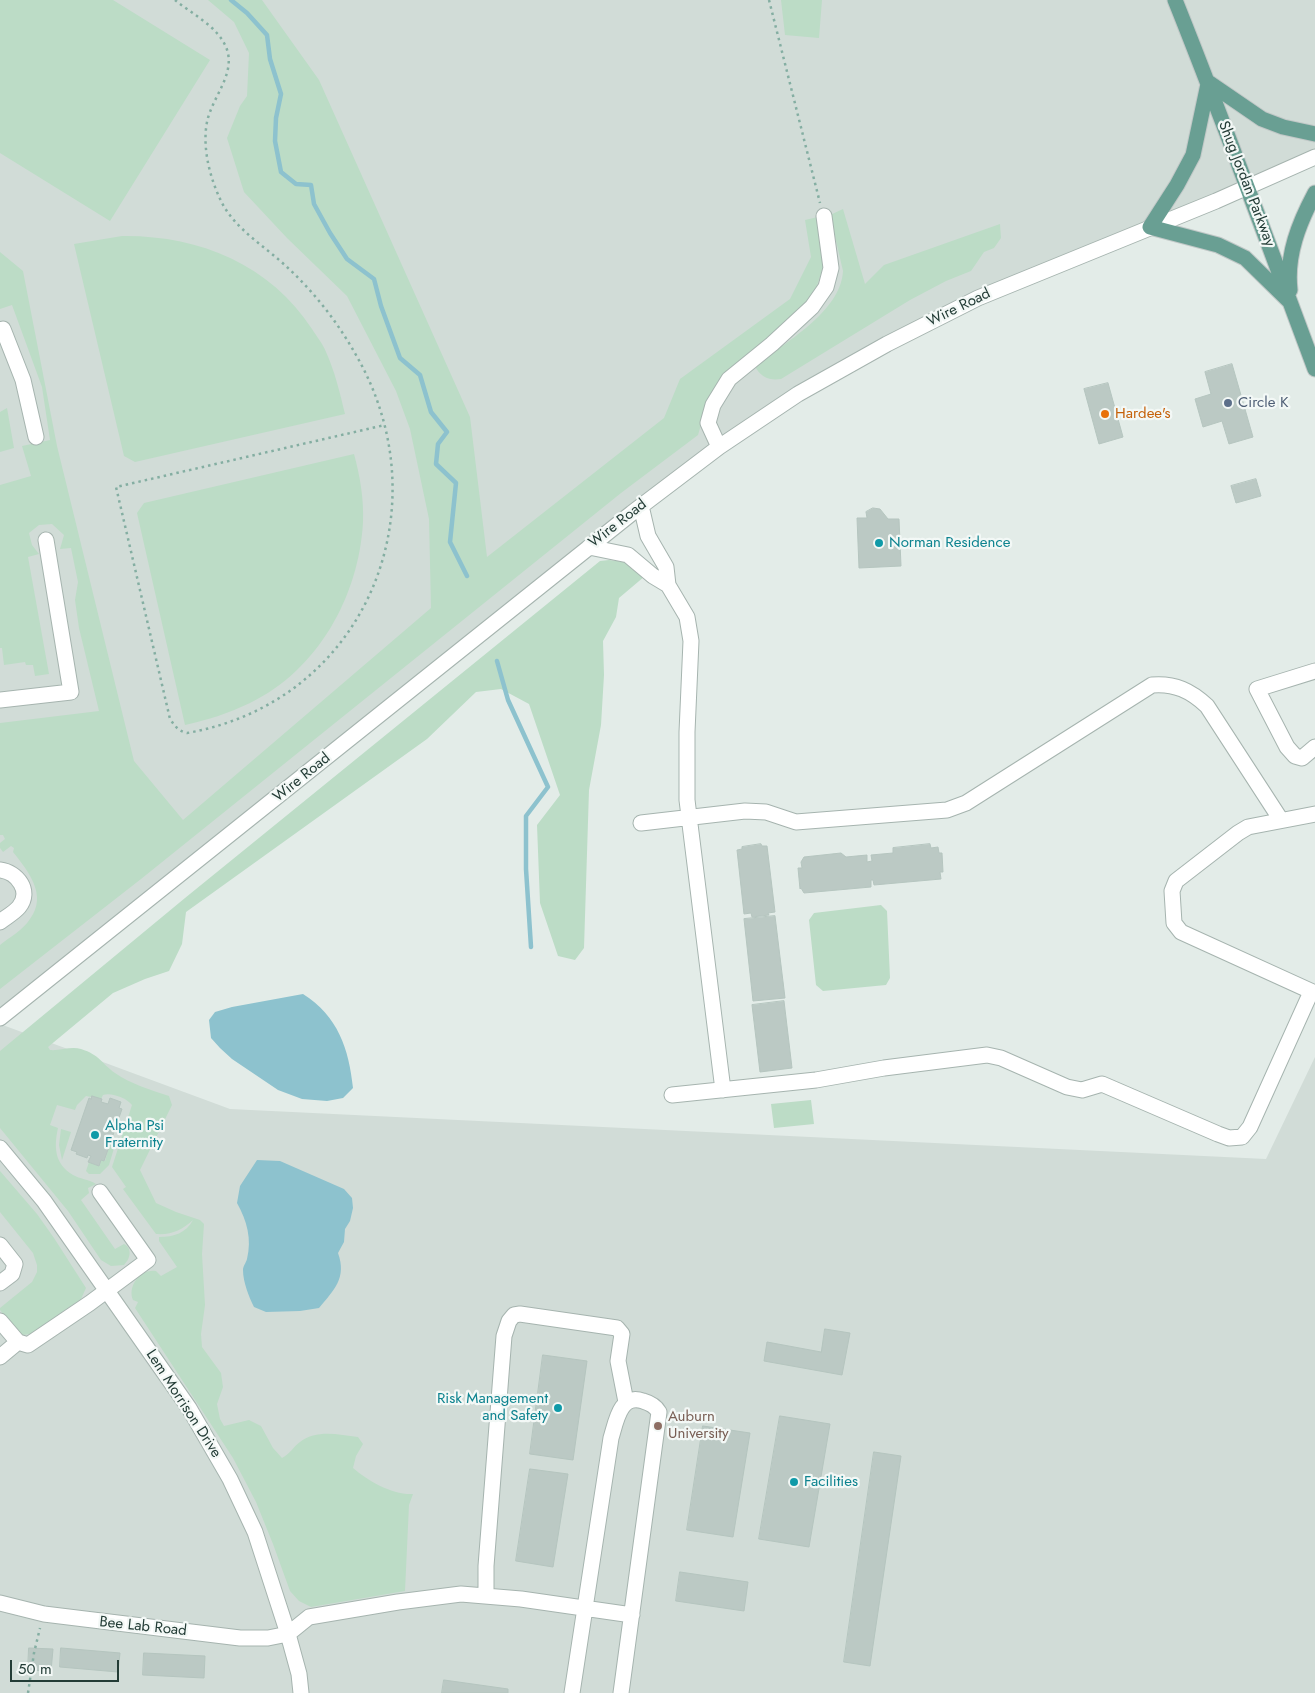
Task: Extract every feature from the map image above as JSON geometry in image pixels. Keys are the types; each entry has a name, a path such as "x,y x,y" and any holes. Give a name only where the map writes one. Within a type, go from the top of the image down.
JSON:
{"main road":[{"name":"Shug Jordan Parkway","path":"1175,0 1208,82 1246,188 1315,368"},
{"path":"1292,304 1245,258 1218,245 1150,228 1193,155 1208,82 1262,119 1315,134"},
{"path":"1292,304 1288,277 1296,232 1315,193"}],"street":[{"name":"Wire Road","path":"0,1018 641,506 719,447 798,394 887,344 978,298 1246,188 1315,157"},
{"path":"719,447 708,423 713,404 729,379 772,344 812,307 826,287 831,268 824,216"},
{"path":"0,330 3,329 24,380 36,436"},
{"path":"641,506 648,536 666,567 668,585 687,617 691,642 686,768 687,800 723,1090"},
{"path":"0,700 71,692 46,540"},
{"path":"589,547 628,555 653,576 668,585"},
{"path":"1315,671 1257,689 1287,747 1296,756 1302,758 1315,747"},
{"path":"640,822 690,818 745,810 766,812 796,822 947,810 966,803 1152,685 1167,684 1194,694 1207,706 1281,820"},
{"path":"672,1095 816,1080 884,1068 987,1055 1001,1058 1067,1087 1082,1090 1102,1084 1218,1134 1229,1138 1242,1137 1250,1127 1313,992 1181,932 1174,923 1172,891 1176,881 1248,827 1315,814"},
{"path":"0,870 16,876 22,883 24,891 18,907 0,922"},
{"name":"Lem Morrison Drive","path":"0,1148 44,1201 189,1408 230,1479 255,1532 288,1634 301,1693"},
{"path":"0,1321 18,1342 28,1345 148,1260 100,1192"},
{"path":"0,1245 15,1264 12,1274 0,1283"},
{"path":"486,1596 486,1566 504,1336 509,1321 514,1315 520,1314 617,1328 622,1334 618,1361 626,1402"},
{"path":"0,1357 18,1342"},
{"path":"572,1693 611,1438 620,1410 626,1402 636,1399 645,1401 660,1412 622,1693"},
{"path":"288,1634 309,1617 398,1602 461,1594 521,1599 632,1615"},
{"name":"Bee Lab Road","path":"0,1603 44,1614 240,1638 268,1638 288,1634"}],"path":[{"path":"176,0 205,22 226,47 229,61 227,73 212,104 206,134 210,172 222,203 242,229 294,273 334,321 370,381 385,425 393,476 391,519 380,572 363,608 338,645 318,668 272,703 226,724 187,733 181,732 170,719 116,487 385,425"},
{"path":"770,0 824,216"},
{"path":"28,1693 34,1654 44,1614"}],"shaded area":[{"path":"0,0 1315,0 1315,157 978,298 719,447 0,1018"},
{"name":"Auburn University","path":"0,1024 230,1109 1266,1159 1315,1057 1315,1693 0,1693"}],"green space":[{"path":"0,0 113,0 210,60 110,221 0,153"},
{"path":"208,0 262,0 319,80 470,417 487,557 664,418 680,379 790,299 811,257 805,220 818,217 823,267 816,289 804,306 726,373 707,404 698,435 621,493 141,879 0,989 0,945 27,923 35,910 37,901 34,884 25,867 13,852 14,848 11,846 3,852 0,848 0,843 5,839 3,835 0,835 0,723 99,711 79,628 75,600 78,582 71,548 60,549 64,535 52,524 39,525 29,533 32,545 39,554 28,557 49,674 35,676 33,665 26,665 25,662 4,665 2,648 0,648 0,485 31,476 22,446 50,440 42,387 12,305 0,309 0,252 23,271 57,446 134,761 183,820 431,608 429,519 410,429 396,391 347,296 287,238 244,192 227,138 240,106 247,96 249,53 234,22"},
{"path":"781,0 822,0 819,38 785,35"},
{"path":"843,209 865,284 884,265 1000,224 1001,238 994,248 984,252 971,271 946,281 910,300 781,379 766,377 755,366 795,337 822,313 840,286 843,271 830,215"},
{"path":"122,236 178,241 204,248 230,258 253,271 275,287 295,306 323,346 335,375 345,414 135,462 124,456 74,244"},
{"path":"7,408 14,448 0,452 0,412"},
{"path":"354,454 360,479 363,505 360,550 353,577 343,603 330,628 315,651 296,671 274,689 234,710 185,725 137,513 144,503"},
{"path":"600,561 625,562 645,576 619,598 616,617 603,641 604,675 601,725 589,790 584,948 575,960 558,956 540,903 537,825 560,795 529,704 501,689 476,692 427,739 186,912 182,944 169,971 113,993 48,1047 50,1050 73,1048 87,1051 121,1077 169,1096 172,1105 140,1170 156,1203 200,1220 204,1224 202,1254 205,1305 201,1334 202,1347 221,1373 223,1387 217,1404 220,1419 224,1426 249,1420 261,1426 273,1448 282,1458 300,1442 314,1435 336,1434 358,1437 363,1444 356,1456 353,1468 366,1478 389,1490 413,1494 409,1505 405,1591 311,1607 299,1601 290,1591 256,1502 233,1458 135,1308 138,1302 133,1300 132,1289 141,1275 145,1272 156,1271 161,1276 177,1267 159,1241 159,1237 170,1236 183,1231 193,1220 185,1227 176,1231 167,1234 156,1234 123,1189 126,1187 112,1167 132,1105 119,1096 114,1095 106,1094 101,1099 86,1096 77,1105 75,1110 57,1105 50,1125 58,1128 56,1148 62,1166 73,1175 96,1184 88,1188 89,1193 81,1200 115,1249 124,1244 130,1251 128,1260 124,1265 111,1266 101,1260 68,1211 0,1128 0,1051"},
{"path":"881,905 887,911 890,978 886,985 823,991 816,985 809,920 814,913"},
{"path":"811,1100 814,1124 774,1128 771,1104"},
{"path":"61,1129 71,1132 62,1160 59,1145"},
{"path":"110,1143 115,1145 109,1165 100,1174 89,1174 86,1171 89,1162 99,1166 101,1160 105,1161"},
{"path":"0,1171 37,1214 86,1288 81,1299 30,1334 23,1335 19,1333 0,1310 0,1308 32,1282 37,1272 37,1265 33,1253 0,1212"}],"water":[{"path":"303,994 325,1012 340,1035 345,1047 353,1088 343,1098 327,1101 302,1099 278,1090 232,1059 211,1038 209,1020 215,1012"},
{"path":"257,1160 280,1161 344,1189 352,1198 353,1208 350,1221 345,1229 344,1242 338,1253 341,1270 340,1277 334,1289 319,1308 300,1311 266,1312 254,1307 250,1299 243,1275 249,1237 246,1223 237,1203 240,1186"}],"building":[{"path":"1232,364 1253,437 1229,444 1222,421 1203,427 1195,399 1211,394 1205,372"},
{"path":"1108,383 1123,437 1099,444 1084,389"},
{"path":"1256,479 1261,496 1236,503 1231,486"},
{"name":"Norman Residence","path":"873,508 880,509 888,519 899,519 901,566 859,568 857,518 867,518 866,512"},
{"path":"761,844 762,846 767,846 775,912 768,913 769,915 752,917 751,913 744,914 737,850 742,849 742,847"},
{"path":"930,844 931,848 938,847 939,853 942,853 943,872 940,872 941,879 874,885 873,880 871,880 871,887 804,893 800,889 798,868 802,868 801,862 804,857 841,853 846,857 867,855 867,862 872,861 871,855 893,853 893,848"},
{"path":"775,916 785,998 753,1001 744,919"},
{"path":"784,1001 792,1068 760,1072 752,1005"},
{"name":"Alpha Psi Fraternity","path":"92,1096 102,1099 101,1102 108,1104 110,1098 121,1102 119,1108 122,1109 104,1161 101,1160 99,1166 88,1162 91,1156 88,1155 87,1158 71,1150 89,1098 91,1099"},
{"path":"825,1329 850,1333 842,1375 764,1361 767,1342 821,1352"},
{"name":"Risk Management and Safety","path":"543,1355 587,1361 573,1460 530,1454"},
{"name":"Facilities","path":"780,1416 830,1424 809,1547 759,1539"},
{"path":"703,1426 750,1433 733,1537 687,1530"},
{"name":"Facilities","path":"874,1452 901,1456 870,1666 844,1662"},
{"path":"530,1469 568,1474 553,1567 516,1561"},
{"path":"680,1572 748,1582 744,1611 676,1601"},
{"path":"29,1648 53,1649 51,1671 28,1670"},
{"path":"61,1648 120,1653 118,1672 60,1667"},
{"path":"144,1653 205,1656 204,1678 143,1675"},
{"path":"444,1680 508,1689 508,1693 442,1693"}],"waterway":[{"path":"231,0 247,13 267,35 270,59 281,94 276,118 275,141 281,172 296,184 311,185 314,204 347,259 374,279 381,306 400,358 420,375 431,412 447,432 438,444 436,464 456,483 450,542 467,576"},
{"path":"497,661 508,700 548,787 526,816 526,869 531,947"}],"place":[{"name":"Circle K","path":"1228,403"},
{"name":"Hardee's","path":"1105,414"},
{"name":"Norman Residence","path":"879,543"},
{"name":"Alpha Psi Fraternity","path":"95,1135"},
{"name":"Risk Management and Safety","path":"558,1408"},
{"name":"Auburn University","path":"658,1426"},
{"name":"Facilities","path":"794,1482"}]}
